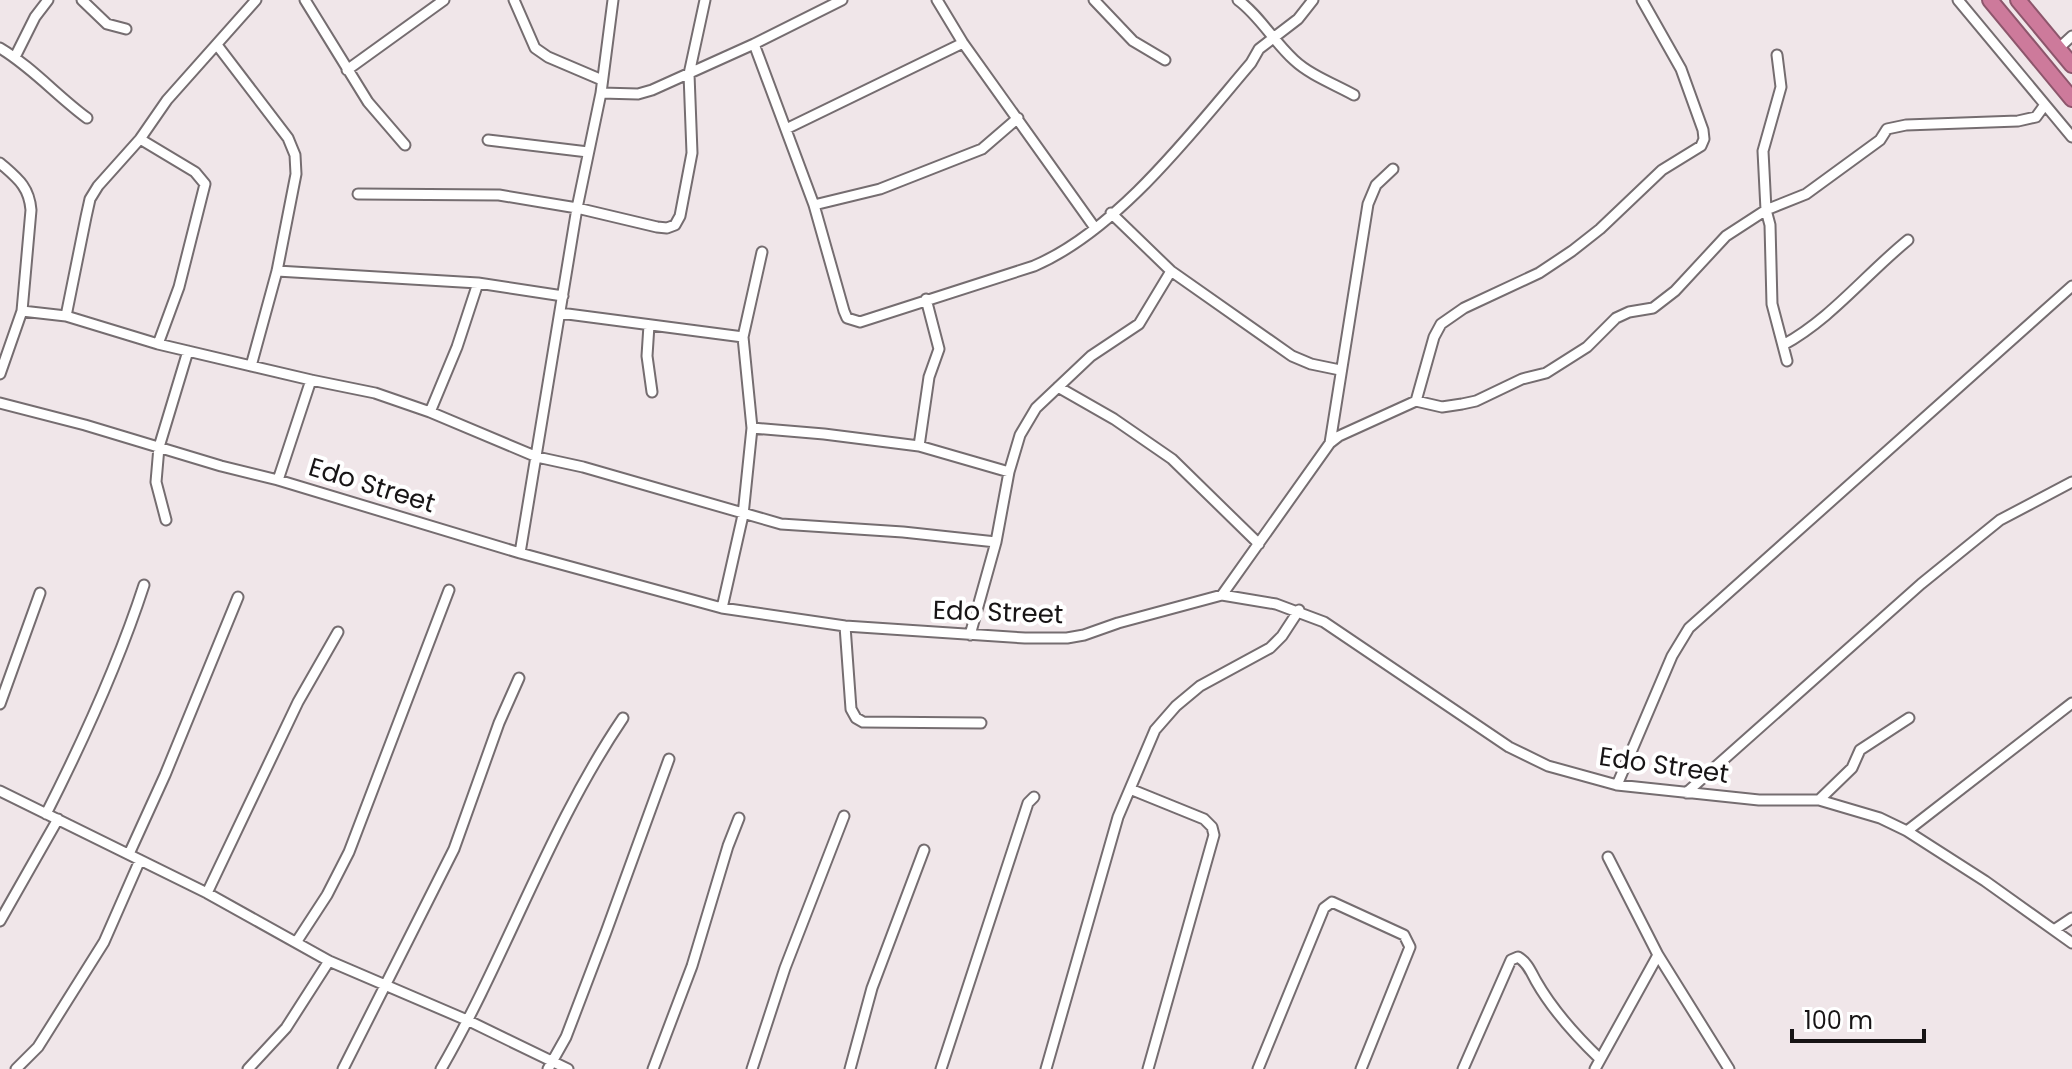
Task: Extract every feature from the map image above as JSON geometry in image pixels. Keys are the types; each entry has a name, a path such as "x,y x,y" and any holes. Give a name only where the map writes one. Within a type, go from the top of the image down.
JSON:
{"highway":[{"path":"1990,0 2072,99"},
{"path":"2018,0 2072,65"}],"street":[{"path":"15,57 35,17 48,0"},
{"path":"82,0 107,24 126,29"},
{"path":"66,316 90,199 140,139 167,100 256,0"},
{"path":"305,0 368,102 405,145"},
{"path":"347,70 444,0"},
{"path":"514,0 535,48 548,57 602,80"},
{"path":"520,553 577,208 601,93 613,0"},
{"path":"358,194 499,195 577,208 657,227 675,225 680,216 692,153 689,74 705,0"},
{"path":"601,93 638,94 689,74 842,0"},
{"path":"937,0 963,43 1095,228"},
{"path":"1094,0 1133,41 1165,60"},
{"path":"1238,0 1303,67 1354,95"},
{"path":"754,44 814,205 847,318 860,322 1057,257 1156,174 1272,37 1298,19 1313,0"},
{"path":"1416,401 1434,337 1441,324 1464,308 1539,273 1572,251 1662,170 1701,146 1703,130 1681,69 1642,0"},
{"path":"1958,0 2072,137"},
{"path":"2059,48 2072,36"},
{"path":"786,129 963,43"},
{"path":"217,45 288,138 295,155 296,174 277,271 251,366"},
{"path":"0,48 87,118"},
{"path":"1777,55 1781,87 1763,151 1766,210 1770,225 1772,304 1787,361"},
{"path":"1222,595 1330,443 1339,436 1416,401 1442,407 1476,401 1522,379 1546,373 1587,347 1616,318 1629,312 1653,308 1675,291 1726,236 1766,210 1806,194 1880,140 1887,129 1906,125 2018,121 2036,117 2044,106"},
{"path":"814,205 880,189 982,149 1018,118"},
{"path":"140,139 201,177 205,184 179,287 158,344"},
{"path":"488,140 588,152"},
{"path":"0,163 23,184 30,195 31,210 22,311 0,374"},
{"path":"1330,443 1368,204 1376,185 1393,169"},
{"path":"1111,213 1171,271 1292,356 1340,370"},
{"path":"1783,345 1806,333 1908,240"},
{"path":"722,608 743,515 752,428 743,337 762,252"},
{"path":"277,271 478,283 563,296"},
{"path":"970,635 996,542 1009,472 1020,435 1036,408 1091,356 1139,324 1171,271"},
{"path":"430,412 457,347 478,283"},
{"path":"1617,785 1672,656 1689,628 2072,286"},
{"path":"919,446 925,393 939,349 926,299"},
{"path":"22,311 66,316 158,344 375,393 430,412 537,457 583,467 743,515 781,524 996,542"},
{"path":"560,313 743,337"},
{"path":"649,325 647,356 652,392"},
{"path":"166,520 156,482 159,447 188,351"},
{"path":"278,480 311,380"},
{"path":"1058,387 1114,419 1172,459 1259,544"},
{"name":"Edo Street","path":"0,403 722,608 845,626 970,635 1076,637 1222,595 1251,598 1299,610 1352,639 1509,747 1548,766 1617,785 1759,800 1819,800 1880,818 1907,831 2072,943"},
{"path":"752,428 919,446 1009,472"},
{"path":"1686,793 1921,584 2000,520 2072,482"},
{"path":"46,814 90,727 127,638 144,585"},
{"path":"297,941 327,895 349,852 449,590"},
{"path":"0,704 40,593"},
{"path":"129,854 238,597"},
{"path":"1046,1069 1118,817 1155,730 1176,706 1200,686 1270,648 1299,610"},
{"path":"845,626 851,709 856,718 863,722 981,723"},
{"path":"207,893 298,702 338,632"},
{"path":"343,1069 454,849 499,723 519,678"},
{"path":"1907,831 2072,703"},
{"path":"441,1069 469,1021 579,788 623,718"},
{"path":"1819,800 1852,768 1860,750 1909,718"},
{"path":"550,1065 566,1037 669,759"},
{"path":"1130,789 1204,819 1212,827 1214,835 1148,1069"},
{"path":"0,791 207,893 329,961 469,1021 550,1065 568,1069"},
{"path":"941,1069 1028,803 1034,797"},
{"path":"752,1069 785,968 844,816"},
{"path":"653,1069 692,966 739,818"},
{"path":"0,921 58,819"},
{"path":"850,1069 872,988 924,850"},
{"path":"1608,857 1658,955 1729,1069"},
{"path":"16,1069 38,1047 104,942 140,860"},
{"path":"1258,1069 1324,908 1332,902 1404,935 1409,941 1410,947 1361,1069"},
{"path":"2054,930 2072,918"},
{"path":"1595,1069 1658,955"},
{"path":"1463,1069 1511,960 1518,957 1524,960 1543,994 1570,1030 1600,1059"},
{"path":"248,1069 286,1028 329,961"}]}
